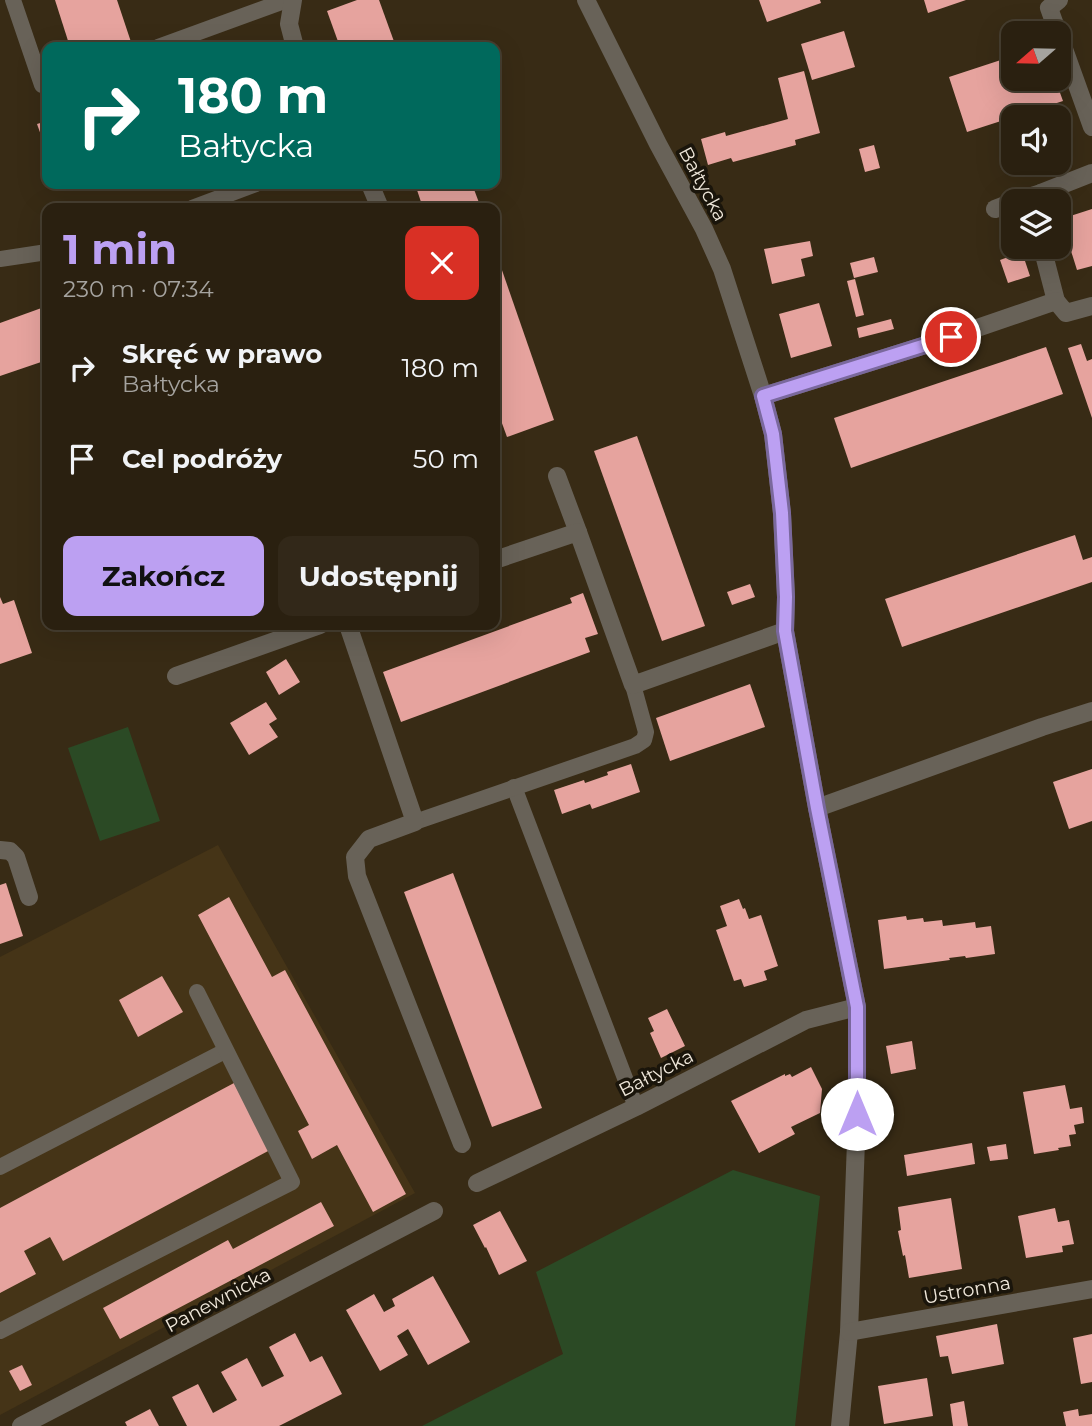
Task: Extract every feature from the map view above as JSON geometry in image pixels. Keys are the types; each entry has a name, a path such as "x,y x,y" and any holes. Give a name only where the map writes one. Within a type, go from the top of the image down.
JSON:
{"street":[{"path":"293,0 289,24 294,42"},
{"name":"Bałtycka","path":"586,0 722,269 773,434 782,513 785,631 857,1007 857,1114 849,1332 839,1426"},
{"path":"1054,21 1049,8 1059,0"},
{"path":"1071,70 1092,127"},
{"path":"1056,189 1092,173"},
{"path":"995,209 1001,207"},
{"path":"1045,259 1055,301 1066,313 1092,306"},
{"path":"763,396 1055,301"},
{"path":"557,476 633,685 785,631"},
{"path":"500,558 578,532"},
{"path":"176,676 306,630"},
{"path":"350,630 415,822 369,839 355,858 357,876 462,1144"},
{"path":"817,808 1092,711"},
{"path":"0,850 10,851 16,857 29,897"},
{"name":"Bałtycka","path":"477,1183 636,1107 806,1020 857,1007"},
{"name":"Panewnicka","path":"22,1426 434,1210"},
{"name":"Ustronna","path":"849,1332 1092,1289"}],"lane":[{"path":"13,0 42,85"},
{"path":"172,42 287,0"},
{"path":"205,203 243,189"},
{"path":"0,259 42,253"},
{"path":"415,822 635,746 644,740 646,732 633,685"},
{"path":"514,787 636,1107"},
{"path":"0,1331 292,1182 197,992"},
{"path":"0,1167 225,1051"}],"shaded area":[{"path":"218,845 415,1193 0,1415 0,957"}],"green space":[{"path":"128,727 160,821 100,841 68,748"},
{"path":"733,1170 820,1196 795,1426 422,1426 563,1354 536,1272"}],"building":[{"path":"55,0 117,0 131,42 68,42"},
{"path":"357,0 379,0 394,42 338,42 327,11"},
{"path":"759,0 820,0 821,3 767,22"},
{"path":"924,0 966,0 928,13"},
{"path":"844,31 855,67 812,80 801,44"},
{"path":"1001,60 1001,91 1059,91 1063,101 1051,105 1001,105 1001,121 967,132 949,77"},
{"path":"804,71 820,133 795,140 796,145 733,162 731,158 708,165 701,139 725,132 726,136 788,119 778,78"},
{"path":"42,122 42,138 37,124"},
{"path":"874,145 880,168 865,172 859,149"},
{"path":"417,189 474,189 479,203 421,203"},
{"path":"1092,209 1092,266 1077,270 1071,251 1071,216"},
{"path":"810,241 813,256 801,259 805,276 772,284 764,249"},
{"path":"874,257 878,272 854,278 850,263"},
{"path":"1024,259 1030,276 1008,283 1000,260"},
{"path":"500,264 554,420 507,437 500,418"},
{"path":"855,279 864,315 856,317 847,281"},
{"path":"819,303 832,346 791,358 779,314"},
{"path":"42,308 42,362 0,376 0,323"},
{"path":"891,319 894,329 859,338 857,328"},
{"path":"1081,344 1087,361 1092,359 1092,418 1068,348"},
{"path":"1046,347 1063,394 851,468 834,418"},
{"path":"637,436 705,626 662,641 594,451"},
{"path":"1075,535 1083,560 1092,557 1092,582 902,647 885,599"},
{"path":"750,584 755,597 732,605 727,592"},
{"path":"583,593 598,634 585,638 590,652 401,722 383,672 572,603 570,598"},
{"path":"0,597 3,604 14,600 32,653 0,664"},
{"path":"286,659 300,682 279,695 266,672"},
{"path":"750,684 765,727 670,761 656,718"},
{"path":"266,702 277,719 269,724 278,737 249,755 230,723"},
{"path":"631,764 640,792 592,809 590,804 562,814 554,790 584,780 585,783"},
{"path":"1092,769 1092,821 1069,829 1053,782"},
{"path":"453,873 542,1108 492,1127 404,892"},
{"path":"6,883 23,936 0,944 0,885"},
{"path":"229,897 272,977 285,970 406,1194 373,1212 337,1145 312,1159 298,1131 309,1125 198,915"},
{"path":"739,899 749,919 761,915 778,966 764,971 767,980 744,987 741,979 734,981 716,930 727,926 720,906"},
{"path":"906,916 907,920 923,918 924,922 942,920 943,926 975,922 976,928 991,926 995,954 949,958 950,960 884,969 878,920"},
{"path":"162,976 183,1012 138,1037 119,1000"},
{"path":"667,1009 685,1046 661,1058 650,1033 654,1031 648,1018"},
{"path":"912,1041 916,1069 891,1074 886,1046"},
{"path":"811,1067 822,1089 820,1113 791,1127 795,1134 759,1153 731,1101 785,1074 792,1077"},
{"path":"234,1083 270,1150 63,1261 50,1237 24,1251 36,1274 0,1293 0,1208"},
{"path":"1065,1085 1070,1109 1082,1107 1084,1123 1074,1125 1076,1134 1069,1135 1071,1146 1034,1154 1023,1092"},
{"path":"972,1143 975,1164 907,1176 904,1155"},
{"path":"1006,1144 1008,1159 990,1161 987,1147"},
{"path":"951,1198 962,1269 909,1278 898,1231 901,1230 898,1207"},
{"path":"321,1202 334,1226 120,1339 103,1308 228,1240 233,1249"},
{"path":"1055,1208 1058,1222 1069,1220 1074,1244 1062,1246 1063,1252 1026,1258 1018,1216"},
{"path":"500,1211 527,1261 499,1275 473,1225"},
{"path":"433,1276 470,1342 428,1365 408,1329 397,1336 408,1355 380,1371 346,1310 374,1294 384,1312 395,1306 392,1299"},
{"path":"997,1324 1004,1364 952,1374 948,1356 940,1357 936,1336"},
{"path":"295,1333 310,1362 322,1356 342,1394 279,1426 187,1426 172,1397 198,1384 213,1413 237,1400 221,1372 247,1358 262,1387 284,1376 269,1347"},
{"path":"1092,1334 1092,1382 1081,1384 1073,1338"},
{"path":"22,1365 32,1385 20,1391 9,1371"},
{"path":"927,1378 933,1416 884,1424 878,1386"},
{"path":"964,1401 968,1426 953,1426 950,1404"},
{"path":"150,1409 159,1426 127,1426 125,1422"},
{"path":"1078,1409 1079,1416 1092,1414 1092,1426 1066,1426 1063,1412"}],"route":[{"path":"857,1114 857,1007 785,631 782,513 773,434 763,396 951,337"}]}
